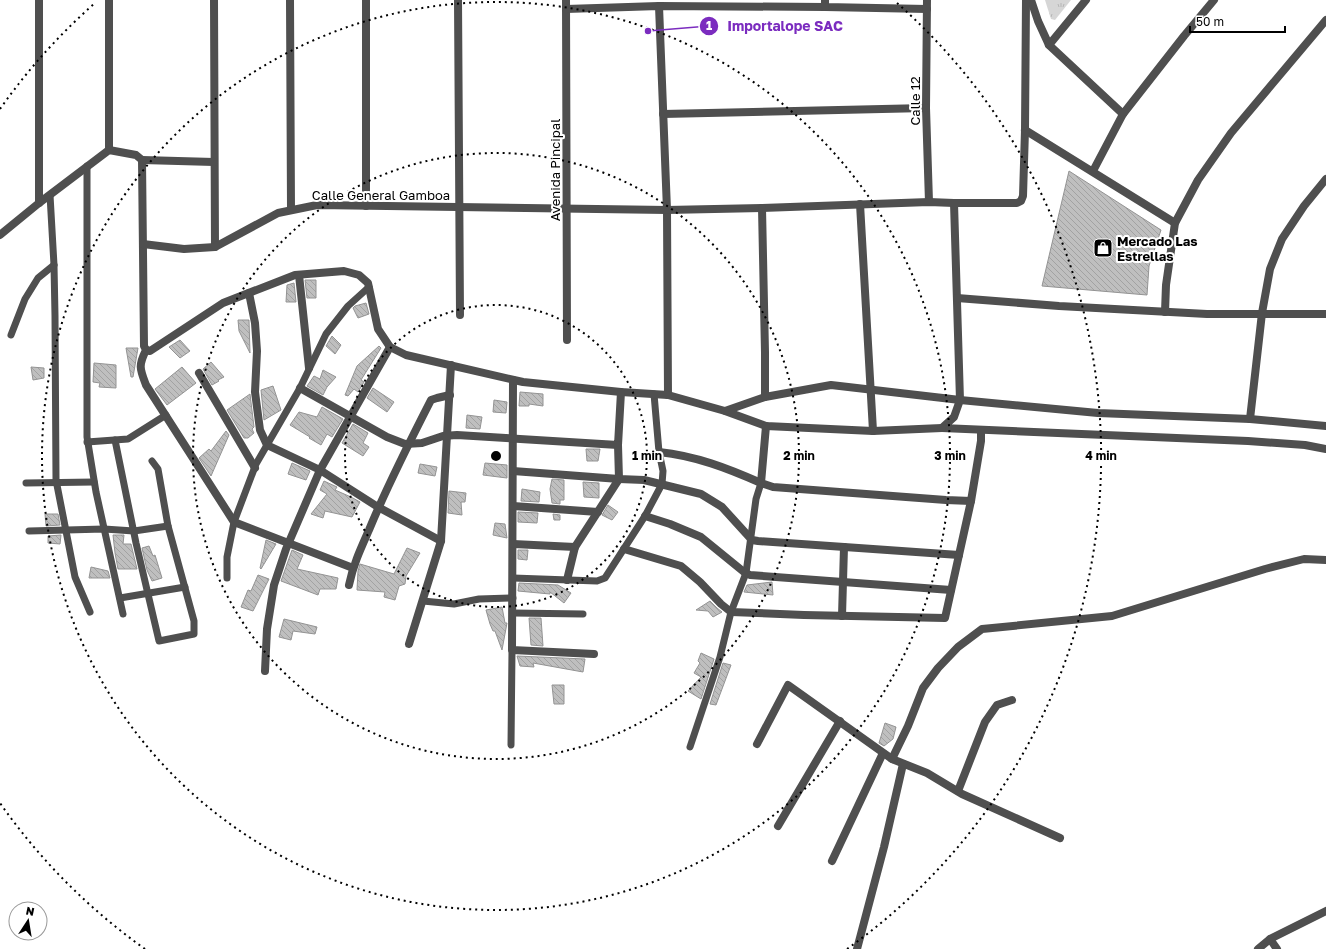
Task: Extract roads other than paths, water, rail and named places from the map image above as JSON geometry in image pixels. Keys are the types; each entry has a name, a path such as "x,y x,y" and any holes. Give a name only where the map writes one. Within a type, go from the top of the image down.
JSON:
{"street":[{"path":"39,0 39,203"},
{"path":"109,0 109,150"},
{"path":"214,0 214,247"},
{"path":"290,0 291,209"},
{"path":"366,0 366,206"},
{"path":"458,0 460,316"},
{"name":"Avenida Pincipal","path":"566,0 567,340"},
{"name":"Calle 12","path":"927,0 926,108 929,202"},
{"path":"1026,0 1025,130 1175,223"},
{"path":"1031,0 1038,21 1049,45 1123,114"},
{"path":"1049,45 1086,0"},
{"path":"1093,172 1123,114 1214,0"},
{"path":"566,9 825,3 927,9"},
{"path":"660,6 667,210 668,395"},
{"path":"1165,312 1166,285 1175,223 1198,180 1231,133 1326,20"},
{"path":"663,114 926,108"},
{"name":"Calle General Gamboa","path":"143,244 184,249 214,247 278,213 291,209 317,205 667,210 929,202 1017,203 1021,201 1023,196 1025,130"},
{"path":"0,235 39,203 109,150 136,156 142,160 214,162"},
{"path":"142,160 144,346 146,350 140,369 146,385 234,522 353,568"},
{"path":"1250,418 1262,313 1270,269 1282,239 1304,206 1326,179"},
{"path":"942,428 954,417 960,400 954,203"},
{"path":"860,204 873,431"},
{"path":"762,208 765,397"},
{"path":"146,350 150,351 223,303 295,275 344,271 359,275 368,283 378,329 390,347 406,355 523,382 621,392 668,395 725,411 766,426 873,431 942,428 1248,441 1305,445 1326,449"},
{"path":"299,275 309,368"},
{"path":"249,293 255,324 257,351 255,392 260,430 267,445 320,470 378,507 441,541"},
{"path":"957,298 1059,306 1207,314 1326,314"},
{"path":"265,671 267,629 273,593 288,543 320,470 390,347"},
{"path":"409,644 441,541 451,365"},
{"path":"199,373 255,468"},
{"path":"513,380 512,650 594,654"},
{"path":"725,411 765,397 831,385 960,400 1098,413 1250,418 1326,426"},
{"path":"300,388 387,437 405,444 422,443 457,435 618,445"},
{"path":"567,580 575,547 619,479 618,445 621,392"},
{"path":"349,585 353,568 378,507 432,400 450,394"},
{"path":"761,483 766,426"},
{"path":"624,549 681,566 700,582 721,604 732,612 945,618 971,501 981,441 981,430"},
{"path":"659,452 682,455 717,465 773,487 971,501"},
{"path":"513,471 644,480 701,494 722,507 752,540 959,555"},
{"path":"513,506 598,512"},
{"path":"645,516 670,524 701,537 750,575 951,590"},
{"path":"513,544 575,547"},
{"path":"842,616 844,547"},
{"path":"892,759 908,726 923,688 938,668 958,647 982,629 1112,616 1265,569 1304,559 1326,560"},
{"path":"757,744 788,684 892,759 928,773 958,791 1060,838"},
{"path":"958,791 985,722 997,705 1012,700"},
{"path":"778,826 840,721"},
{"path":"832,861 883,753"},
{"path":"857,949 884,847 903,764"},
{"path":"1258,949 1270,939 1326,910"},
{"path":"1270,939 1277,949"}],"lane":[{"path":"87,166 87,442 94,482 123,614"},
{"path":"50,195 54,265 57,483 75,577 90,612"},
{"path":"11,336 25,299 38,278 54,265"},
{"path":"227,578 227,557 234,522 255,468 300,388 326,334 348,306 369,287"},
{"path":"513,578 597,581 605,578 645,516 662,484 663,471 659,452 654,394"},
{"path":"87,442 128,438 166,415"},
{"path":"115,440 159,641 194,634 194,621 168,526 158,469 152,461"},
{"path":"26,483 94,482"},
{"path":"690,747 720,657 732,612 746,573 752,540 756,499 761,483"},
{"path":"29,531 104,529 134,531 168,526"},
{"path":"120,598 185,587"},
{"path":"423,602 454,604 479,599 513,598"},
{"path":"513,613 583,614"},
{"path":"511,745 512,650"}],"place":[{"name":"Importalope SAC","path":"648,31"},
{"name":"Mercado Las Estrellas","path":"1103,248"}]}
